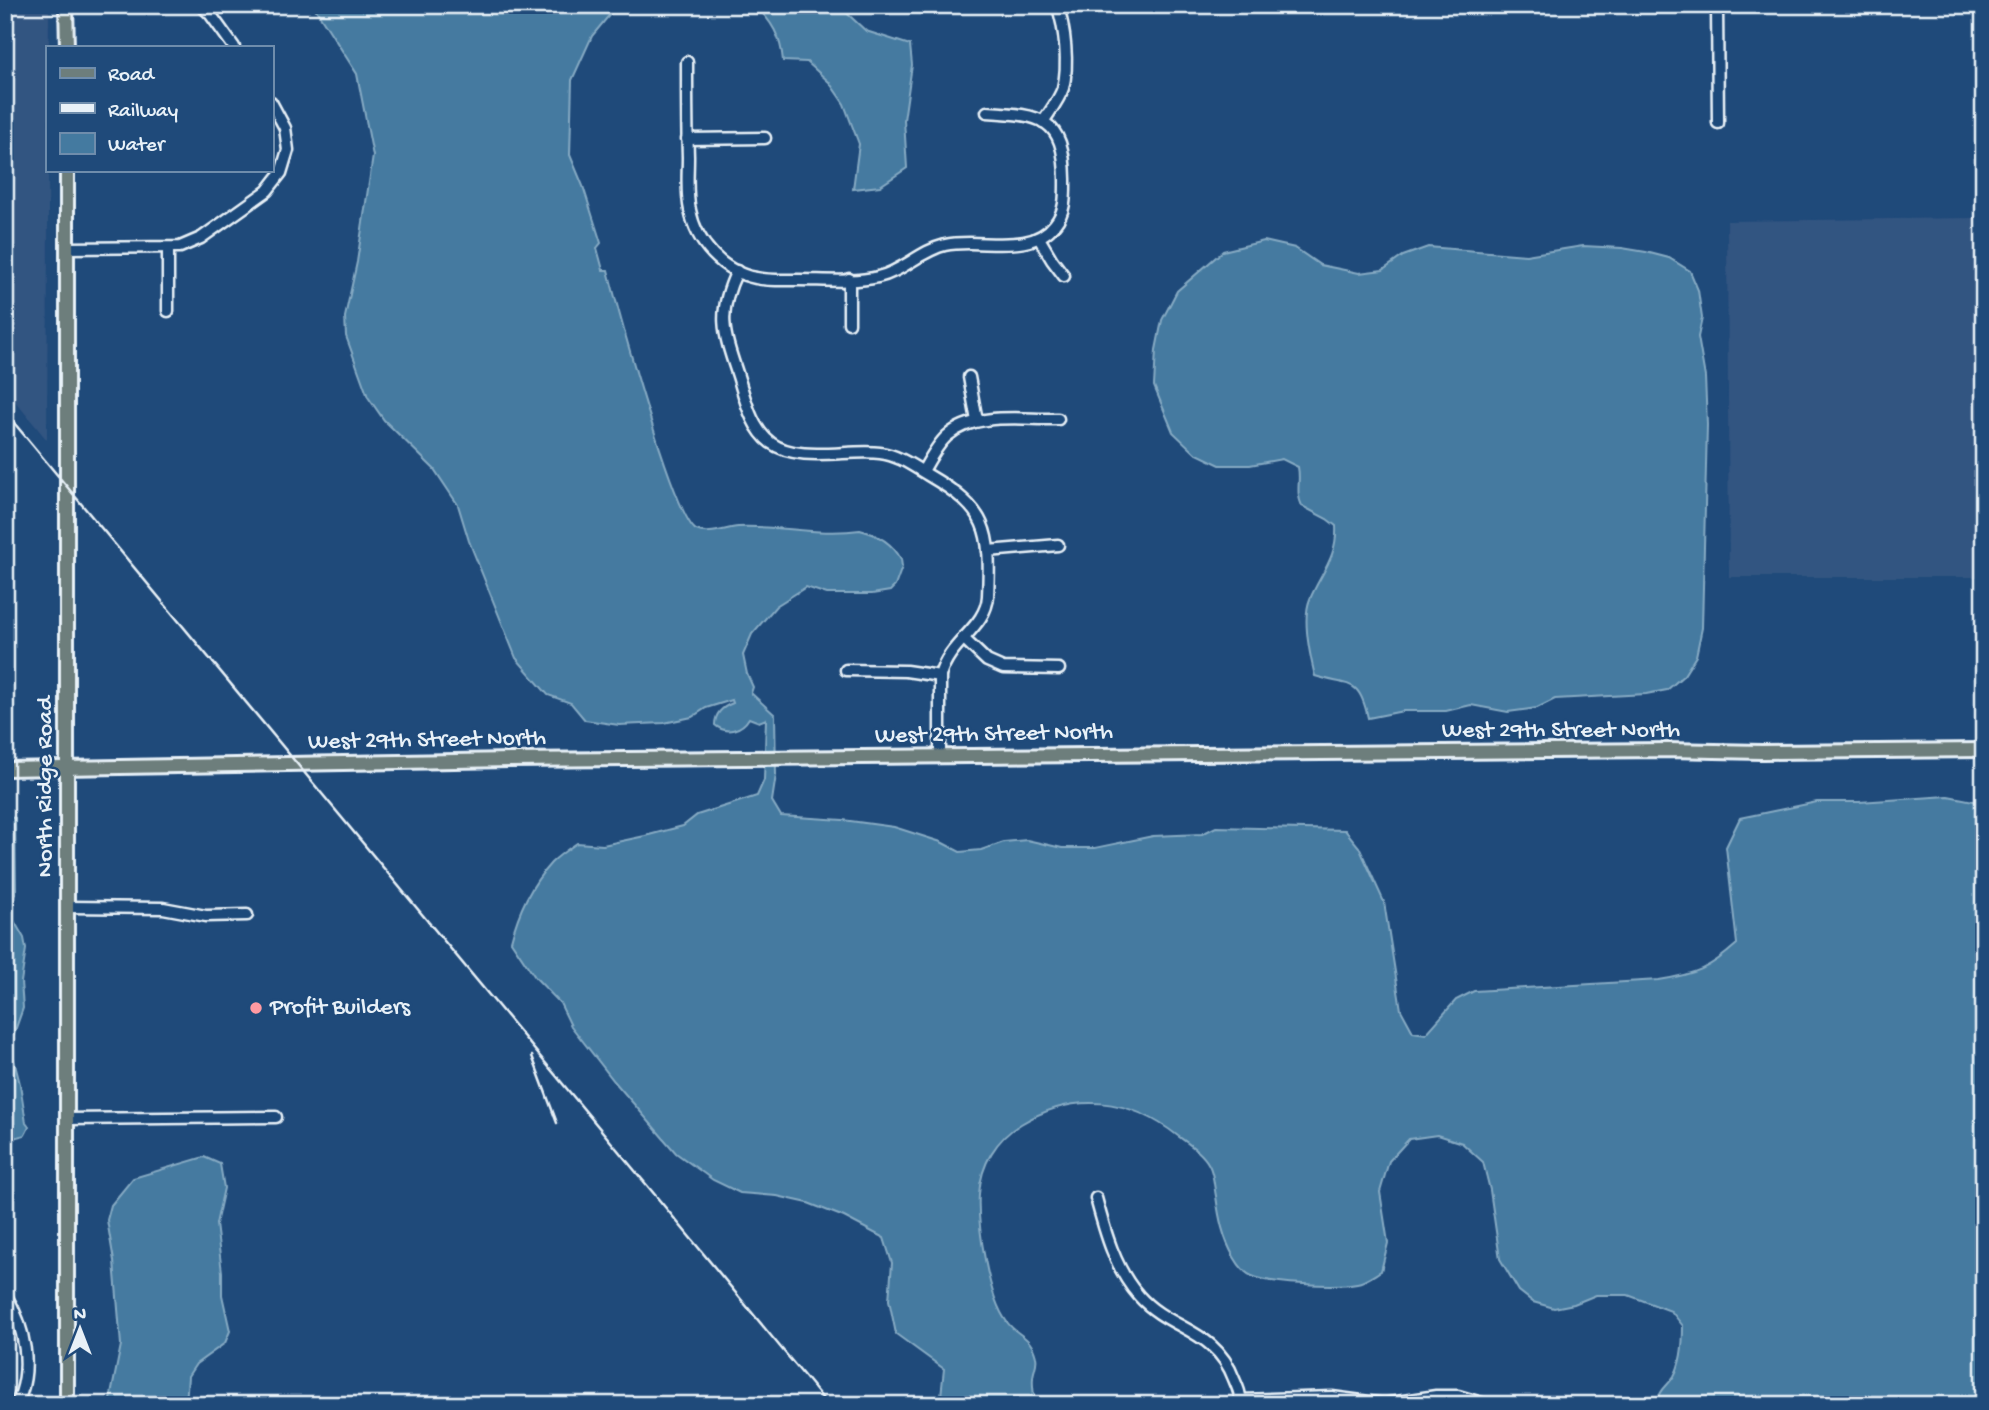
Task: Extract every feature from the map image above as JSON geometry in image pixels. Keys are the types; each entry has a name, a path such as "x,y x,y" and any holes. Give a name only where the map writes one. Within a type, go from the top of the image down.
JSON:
{"main road":[{"path":"66,5 67,46"},
{"name":"North Ridge Road","path":"67,172 67,1405"},
{"name":"West 29th Street North","path":"5,769 510,760 1669,750 1984,750"}],"street":[{"path":"201,5 233,46"},
{"path":"1043,122 1059,97 1065,76 1064,32 1057,5"},
{"path":"1717,5 1717,123"},
{"path":"687,62 688,199 694,225 705,245 715,256 737,271 769,280 880,277 930,250 945,245 1020,243 1040,238 1055,225 1061,215 1065,195 1062,146 1052,128 1043,122 1025,114 987,112"},
{"path":"67,248 168,248 180,247 201,238 274,184 285,162 288,138 282,118 273,105"},
{"path":"687,139 765,138"},
{"path":"1040,238 1065,276"},
{"path":"168,248 169,312"},
{"path":"737,271 723,309 725,336 751,416 762,435 788,451 879,452 900,458 953,489 970,504 984,527 988,551 988,596 980,621 947,656 940,676 940,757"},
{"path":"849,279 849,323"},
{"path":"970,377 977,421"},
{"path":"923,471 946,437 965,425 977,421 1058,419"},
{"path":"988,551 1058,545"},
{"path":"963,638 987,661 1003,668 1059,669"},
{"path":"846,670 892,670 940,676"},
{"path":"68,907 163,908 206,916 247,915"},
{"path":"67,1119 276,1117"},
{"path":"1096,1198 1109,1244 1139,1297 1217,1348 1231,1371 1241,1403 1332,1397 1384,1404 1458,1396 1488,1405"},
{"path":"5,1294 22,1327 25,1352 24,1376 16,1405"}],"shaded area":[{"path":"5,5 49,5 49,46 46,46 47,440 5,389"},
{"path":"1976,218 1979,408 1984,408 1984,577 1729,577 1727,221"}],"water":[{"path":"313,5 621,5 592,36 572,80 570,155 601,243 597,248 603,270 608,270 661,452 686,517 696,530 701,532 738,527 830,532 860,530 884,540 901,559 902,567 895,586 890,591 872,594 827,594 806,587 776,606 752,634 743,655 753,687 751,693 775,715 776,775 772,801 781,816 894,827 941,842 960,852 1027,840 1062,848 1095,848 1153,836 1202,834 1216,827 1345,830 1359,847 1384,902 1401,1010 1413,1032 1426,1034 1456,1000 1474,991 1659,980 1693,973 1710,965 1737,944 1726,847 1740,818 1817,802 1948,796 1984,803 1984,1405 1658,1405 1661,1392 1677,1371 1681,1352 1683,1326 1671,1311 1628,1295 1596,1295 1554,1308 1533,1302 1519,1291 1500,1259 1483,1162 1462,1143 1437,1135 1409,1139 1389,1161 1380,1192 1388,1243 1381,1271 1360,1282 1335,1285 1288,1283 1252,1276 1239,1265 1227,1243 1212,1172 1199,1153 1160,1123 1141,1113 1101,1103 1081,1103 1041,1113 1012,1130 991,1153 980,1183 980,1223 989,1279 1000,1311 1034,1350 1034,1399 1041,1405 943,1405 941,1396 944,1369 896,1334 889,1300 892,1263 884,1238 844,1217 808,1203 777,1196 740,1193 713,1180 676,1153 571,1026 560,1003 535,977 511,941 521,910 537,881 554,860 577,843 603,845 645,836 683,826 697,815 757,796 764,780 766,719 759,722 749,718 734,730 719,728 715,725 716,717 722,709 733,703 732,700 706,708 692,717 664,723 619,725 585,720 571,703 548,695 516,658 469,541 458,505 434,469 384,420 368,397 346,336 345,317 357,262 373,156 357,74"},
{"path":"754,5 838,5 866,31 910,45 912,65 904,120 907,168 880,186 853,189 859,144 844,104 829,82 807,62 783,61 774,30"},
{"path":"1264,241 1295,248 1320,265 1359,273 1383,270 1403,256 1428,247 1526,255 1583,246 1646,252 1669,258 1690,271 1698,290 1702,318 1698,337 1705,377 1707,425 1702,628 1696,656 1684,675 1667,690 1646,694 1555,699 1537,708 1508,712 1471,705 1446,711 1403,711 1368,718 1357,690 1345,683 1315,676 1308,637 1308,607 1332,555 1336,526 1302,506 1298,467 1282,459 1250,465 1220,465 1195,453 1173,432 1154,386 1156,350 1162,320 1177,291 1223,251"},
{"path":"5,817 15,818 16,891 10,907 26,949 21,982 23,1008 10,1045 29,1127 25,1135 13,1138 7,1149 9,1168 5,1172"},
{"path":"204,1157 220,1164 224,1188 216,1224 222,1295 230,1331 225,1343 196,1364 188,1376 186,1405 109,1405 121,1345 114,1261 107,1220 111,1205 133,1178"}],"railway":[{"path":"5,412 828,1405"},
{"path":"532,1056 557,1123"}],"place":[{"name":"Profit Builders","path":"256,1008"}]}
